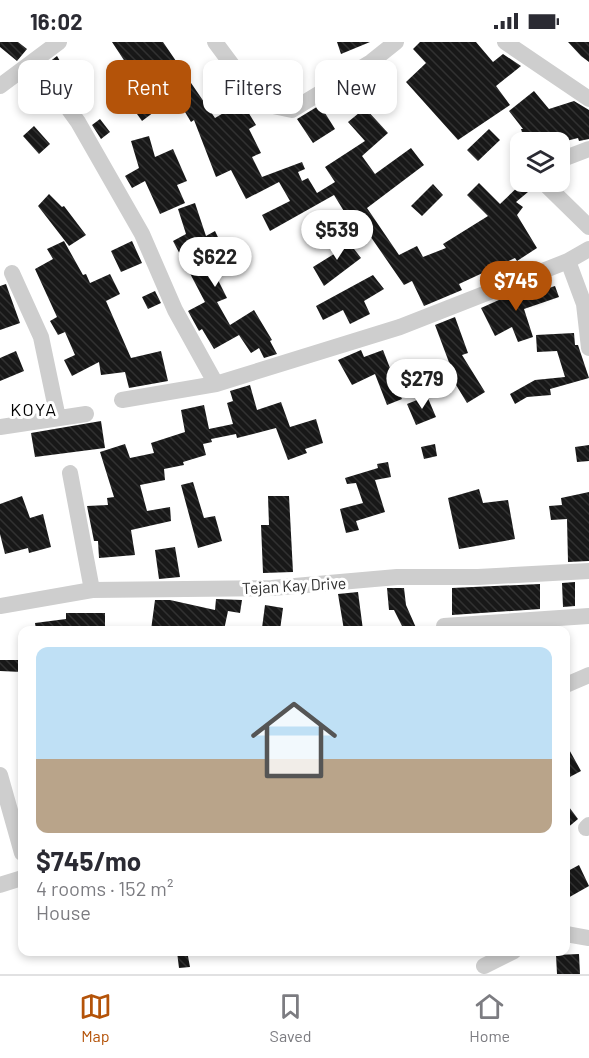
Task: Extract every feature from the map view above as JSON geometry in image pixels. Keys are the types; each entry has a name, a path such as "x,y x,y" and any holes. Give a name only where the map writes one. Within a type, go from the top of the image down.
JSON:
{"street":[{"path":"35,60 59,42"},
{"path":"215,42 247,86 273,106 292,110 371,62 396,42"},
{"path":"505,42 589,99"},
{"path":"0,86 18,73"},
{"path":"72,114 142,234 175,310 216,384"},
{"path":"570,156 589,149"},
{"path":"553,192 589,227"},
{"path":"122,400 216,384 400,327 568,261 589,249"},
{"path":"568,261 584,304 589,348"},
{"path":"12,273 41,337 58,418"},
{"path":"0,427 86,414"},
{"path":"70,473 92,590"},
{"name":"Tejan Kay Drive","path":"0,606 92,590 272,588 397,578 478,578 589,571"},
{"path":"444,626 589,616"},
{"path":"570,684 589,675"},
{"path":"0,775 18,839"},
{"path":"0,885 18,879"},
{"path":"570,935 589,938"},
{"path":"484,966 503,956"}],"building":[{"path":"0,42 18,42 27,49 17,61 0,47"},
{"path":"112,42 163,42 175,60 124,60"},
{"path":"337,42 370,42 341,54"},
{"path":"420,42 476,42 493,62 503,54 521,66 496,86 510,105 458,140 406,82 426,63 413,49"},
{"path":"568,42 589,42 589,62 581,56"},
{"path":"191,83 203,100 203,114 212,114 215,118 222,114 249,114 256,125 249,129 261,153 252,157 262,177 302,162 305,169 298,172 302,181 308,178 317,193 335,182 325,167 365,141 348,122 358,114 371,114 388,133 362,156 375,174 411,148 424,165 367,208 399,255 417,246 423,257 446,248 443,244 488,216 467,195 479,183 500,204 513,192 528,192 516,202 523,207 517,215 537,248 517,261 515,258 459,284 462,290 424,306 412,281 404,285 357,217 350,221 334,195 270,231 262,215 290,201 279,182 246,199 231,170 216,177 194,120 191,122 186,114 191,114"},
{"path":"534,91 549,109 574,101 589,110 589,139 570,140 570,132 522,132 521,129 523,129 509,111"},
{"path":"315,108 315,114 326,114 335,129 313,143 297,119"},
{"path":"137,114 151,114 142,121"},
{"path":"100,119 110,132 101,139 92,125"},
{"path":"34,126 50,144 39,154 23,136"},
{"path":"489,129 500,140 478,161 467,150"},
{"path":"149,136 155,157 173,149 187,181 177,185 185,203 160,214 145,181 132,188 125,176 139,168 131,141"},
{"path":"433,184 443,195 422,216 411,206"},
{"path":"49,194 62,207 64,206 86,235 69,246 38,206"},
{"path":"195,203 206,236 215,231 229,260 212,268 227,298 217,302 230,325 254,310 272,340 270,341 277,354 264,358 259,348 251,353 239,335 214,349 202,329 199,331 188,311 205,302 173,241 186,234 178,209"},
{"path":"344,236 361,258 324,286 313,267 334,254 329,248"},
{"path":"64,241 90,283 110,274 120,294 106,301 131,358 161,351 168,381 129,388 125,372 101,375 99,362 72,376 64,360 75,355 65,332 58,335 50,321 57,317 35,269 53,259 47,249"},
{"path":"132,241 142,263 121,272 111,251"},
{"path":"373,275 384,289 364,301 370,314 350,324 343,310 323,320 316,306"},
{"path":"6,284 20,323 0,330 0,286"},
{"path":"555,286 559,297 524,309 533,337 518,342 512,327 495,336 481,308 519,291 521,297"},
{"path":"155,291 161,303 148,309 142,297"},
{"path":"455,317 468,353 462,355 485,392 467,403 450,375 453,373 435,325"},
{"path":"574,333 575,345 578,345 589,378 550,389 551,395 527,397 515,404 510,394 535,380 565,377 557,351 537,352 536,335"},
{"path":"361,350 364,357 383,350 402,399 387,405 375,374 352,385 338,360"},
{"path":"16,351 24,371 0,381 0,358"},
{"path":"250,385 257,410 281,402 290,427 316,419 323,443 305,449 307,453 288,460 276,428 237,438 236,434 211,439 212,442 203,444 206,455 183,462 184,465 164,469 165,480 140,485 147,511 170,507 171,521 131,530 135,555 99,558 98,541 94,541 87,506 108,505 107,498 114,497 100,452 125,444 130,458 154,453 151,443 185,432 181,410 204,405 209,429 233,424 227,403 233,401 230,391"},
{"path":"427,396 436,417 416,425 407,404"},
{"path":"101,421 105,448 35,457 31,433"},
{"path":"435,444 437,456 424,459 421,447"},
{"path":"589,445 589,461 577,462 575,447"},
{"path":"388,462 391,477 375,480 385,512 356,521 359,530 346,533 340,509 363,503 356,483 347,484 345,478 378,468 377,464"},
{"path":"193,482 204,518 215,516 222,541 198,548 181,485"},
{"path":"479,489 483,503 508,500 515,539 459,549 448,498"},
{"path":"589,492 589,561 568,562 567,519 551,520 549,506 562,505 561,498"},
{"path":"22,496 30,518 43,514 51,547 29,553 28,548 5,554 0,534 0,504"},
{"path":"268,496 289,496 293,572 263,573 261,525 269,525"},
{"path":"175,547 180,577 159,579 155,550"},
{"path":"575,582 575,606 563,607 562,583"},
{"path":"540,584 540,609 452,615 452,588"},
{"path":"387,588 404,588 406,605 415,626 402,626 394,610 389,610"},
{"path":"358,592 362,626 343,626 338,594"},
{"path":"216,599 242,600 240,613 228,611 225,626 152,626 155,600 170,600 215,610"},
{"path":"265,605 283,608 281,626 262,626"},
{"path":"66,613 105,613 105,626 35,626 35,623 66,619"},
{"path":"0,660 18,660 18,672 0,671"},
{"path":"570,751 581,771 570,777"},
{"path":"570,808 578,819 570,826"},
{"path":"579,865 589,886 570,897 570,870"},
{"path":"579,954 580,974 557,974 556,956"},
{"path":"178,956 188,956 190,967 179,968"}],"district":[{"name":"KOYA","path":"34,409"}]}
